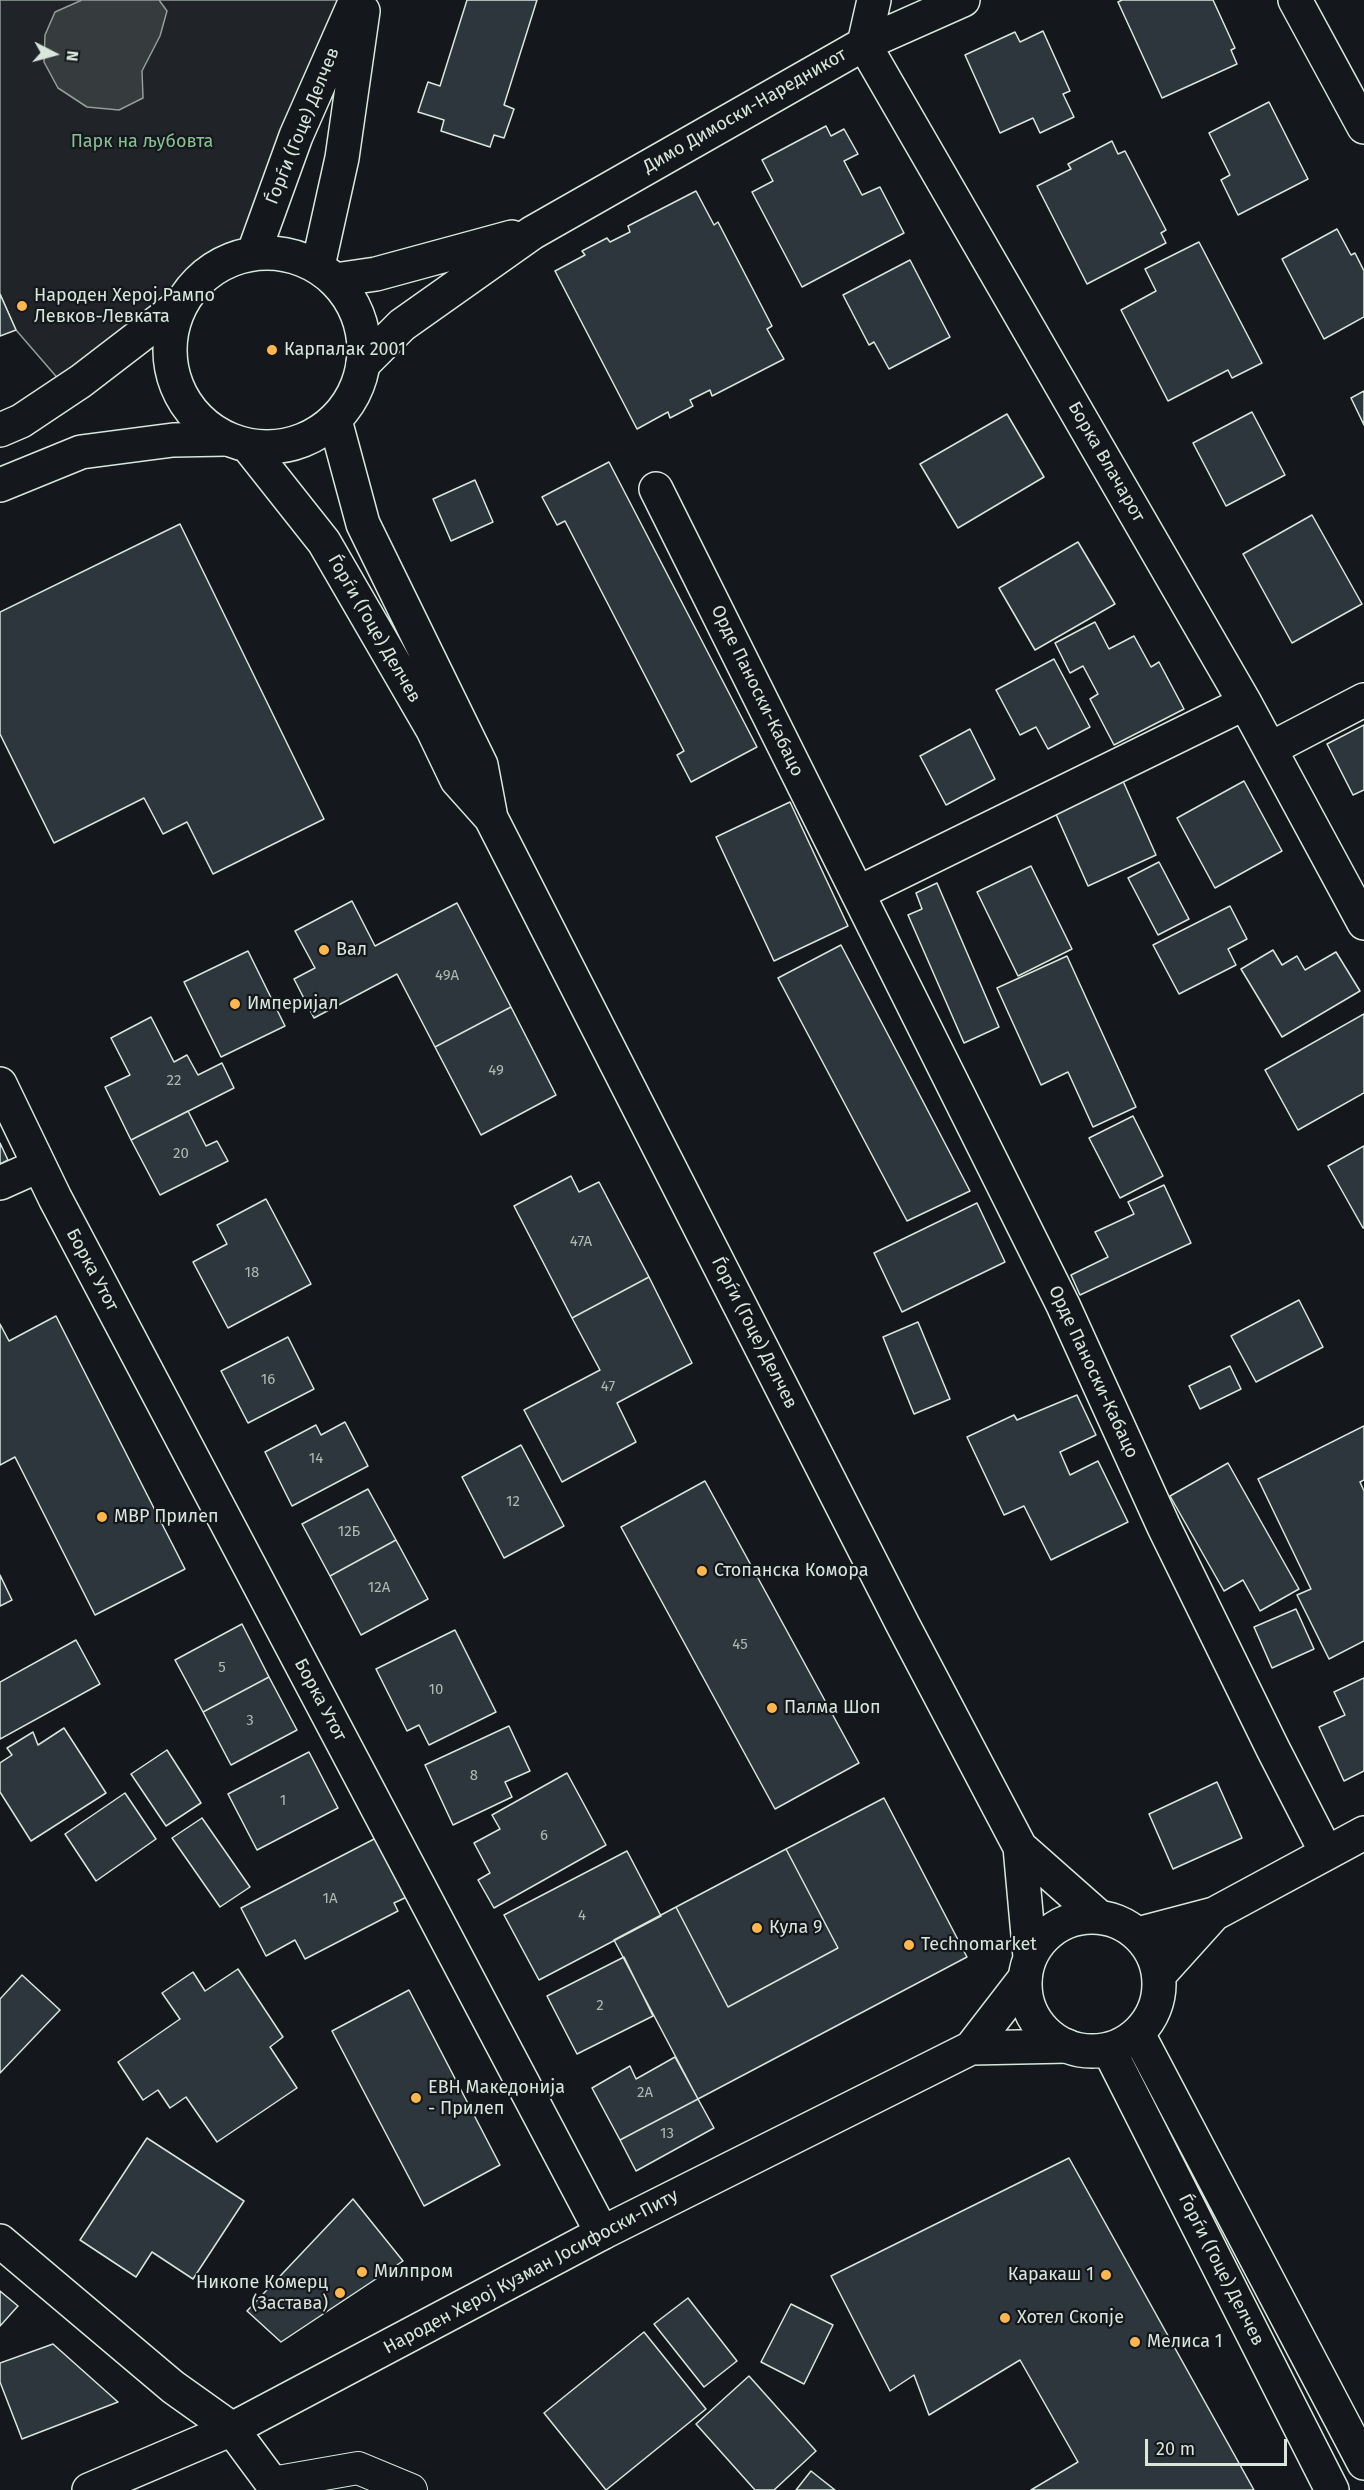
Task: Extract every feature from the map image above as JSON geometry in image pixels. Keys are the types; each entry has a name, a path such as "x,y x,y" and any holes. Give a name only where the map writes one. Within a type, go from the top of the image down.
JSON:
{"street":[{"name":"Ѓорѓи (Гоце) Делчев","path":"254,252 296,136 356,0"},
{"name":"Ѓорѓи (Гоце) Делчев","path":"327,273 365,0"},
{"path":"864,44 874,0"},
{"name":"Димо Димоски-Наредникот","path":"363,364 402,326 532,232 864,44 963,0"},
{"path":"1295,0 1364,127"},
{"name":"Борка Влачарот","path":"864,44 1245,703 1364,923"},
{"name":"Димо Димоски-Наредникот","path":"327,273 376,274 532,232"},
{"path":"0,430 21,421 81,381 180,305 201,277 226,261 254,252 276,252 298,257 327,273 350,298 360,320 364,343 363,364 358,385 348,404 335,420 309,438 280,447 173,440 81,452 0,485"},
{"path":"180,305 170,335 170,367 181,397 200,422 237,443"},
{"name":"Ѓорѓи (Гоце) Делчев","path":"335,420 363,524 481,765 491,818"},
{"name":"Ѓорѓи (Гоце) Делчев","path":"237,443 324,542 433,730 457,780 491,818 903,1625 1020,1847 1098,1916"},
{"name":"Орде Паноски-Кабацо","path":"656,489 1063,1305 1164,1527 1326,1852"},
{"path":"1270,749 1364,700"},
{"path":"858,893 1245,703"},
{"name":"Борка Утот","path":"0,1084 38,1166 602,2233"},
{"path":"0,1183 38,1166"},
{"path":"1138,1934 1214,1914 1364,1833"},
{"name":"Ѓорѓи (Гоце) Делчев","path":"1020,1847 1028,1968"},
{"path":"1160,1975 1214,1914"},
{"path":"1098,1916 1119,1921 1138,1934 1153,1953 1160,1975 1159,1998 1151,2017 1138,2034 1110,2050 1089,2052 1067,2046 1049,2035 1035,2019 1027,1999 1028,1968 1042,1939 1058,1925 1077,1917 1098,1916"},
{"name":"Народен Херој Кузман Јосифоски-Питу","path":"971,2048 1028,1968"},
{"name":"Ѓорѓи (Гоце) Делчев","path":"1138,2034 1364,2463"},
{"name":"Народен Херој Кузман Јосифоски-Питу","path":"89,2490 232,2429 602,2233 971,2048 1067,2046"},
{"name":"Ѓорѓи (Гоце) Делчев","path":"1110,2050 1332,2490"},
{"path":"0,2241 172,2387 232,2429 273,2486 358,2468 411,2490"}],"green space":[{"name":"Парк на љубовта","path":"0,0 356,0 254,252 226,261 201,277 180,305 67,389 16,330 0,294"}],"shaded area":[{"path":"82,0 159,0 167,11 160,36 142,71 143,98 119,110 87,107 58,88 44,62 45,35 55,12"}],"building":[{"path":"467,0 537,0 504,105 514,109 504,138 494,135 490,147 441,131 444,120 418,112 428,82 440,86"},
{"path":"1122,0 1213,0 1235,48 1231,50 1237,64 1162,98 1118,2"},
{"path":"1043,31 1070,91 1063,94 1074,117 1040,133 1033,118 1000,133 965,55 1015,32 1020,42"},
{"path":"1269,102 1308,179 1238,215 1221,180 1230,175 1209,133"},
{"path":"826,126 831,136 844,129 858,154 844,161 862,195 880,187 904,233 802,287 752,192 773,181 762,160"},
{"path":"1112,141 1118,154 1125,151 1166,230 1161,233 1166,243 1087,284 1037,186 1071,169 1068,164"},
{"path":"696,191 714,225 718,222 772,326 767,329 784,359 712,396 710,390 690,400 693,406 670,418 668,412 637,429 555,271 585,255 582,251 607,238 610,242 630,232 628,226"},
{"path":"1337,229 1351,255 1355,253 1364,271 1364,317 1324,339 1282,259"},
{"path":"1199,242 1262,363 1232,378 1228,370 1168,401 1121,310 1156,291 1145,269"},
{"path":"910,260 950,337 889,369 874,342 869,345 843,295"},
{"path":"0,294 16,330 0,336"},
{"path":"1364,391 1364,425 1351,398"},
{"path":"1252,412 1285,475 1226,506 1193,443"},
{"path":"1007,414 1044,477 958,528 920,464"},
{"path":"609,462 757,747 691,782 677,755 684,751 565,521 557,525 542,497"},
{"path":"475,480 493,522 451,541 433,499"},
{"path":"1312,515 1362,604 1292,643 1243,554"},
{"path":"180,524 324,819 213,874 187,822 163,834 144,798 54,843 0,734 0,612"},
{"path":"1078,542 1115,604 1035,650 999,588"},
{"path":"1095,622 1109,649 1134,636 1151,667 1159,662 1184,709 1114,745 1090,699 1098,694 1083,666 1070,673 1055,643"},
{"path":"1054,659 1090,727 1048,749 1036,727 1020,735 996,690"},
{"path":"1364,725 1364,790 1353,795 1327,744"},
{"path":"970,729 995,779 946,805 920,756"},
{"path":"1123,781 1156,855 1088,886 1055,812"},
{"path":"1244,781 1282,851 1215,888 1177,818"},
{"path":"790,802 848,926 774,961 716,837"},
{"path":"1159,862 1189,919 1158,935 1128,878"},
{"path":"1031,866 1072,949 1018,976 977,892"},
{"path":"937,883 999,1027 964,1043 908,915 922,909 916,893"},
{"path":"352,901 375,946 457,903 511,1007 435,1047 397,974 314,1018 294,979 315,968 295,931"},
{"path":"1230,906 1247,939 1228,949 1236,965 1179,994 1153,945"},
{"path":"841,945 970,1191 907,1221 778,978"},
{"path":"1273,950 1282,965 1297,956 1305,970 1336,952 1360,991 1282,1037 1241,969"},
{"name":"Империјал","path":"248,951 285,1026 221,1057 184,982"},
{"path":"1067,956 1136,1107 1093,1127 1068,1072 1041,1085 997,988"},
{"path":"511,1007 556,1095 481,1135 435,1047"},
{"path":"1364,1014 1364,1093 1298,1130 1265,1070"},
{"path":"151,1017 174,1062 187,1055 198,1075 222,1063 234,1088 131,1140 105,1087 130,1075 111,1038"},
{"path":"188,1111 206,1146 217,1141 228,1161 160,1195 131,1140"},
{"path":"1133,1116 1163,1176 1120,1198 1089,1138"},
{"path":"0,1143 8,1160 0,1164"},
{"path":"1364,1146 1364,1228 1363,1228 1328,1166"},
{"path":"571,1176 579,1192 599,1182 649,1277 572,1318 514,1206"},
{"path":"1164,1185 1191,1243 1080,1295 1071,1275 1108,1257 1095,1232 1134,1214 1128,1202"},
{"path":"266,1199 311,1284 228,1328 193,1262 227,1244 217,1225"},
{"path":"977,1203 1005,1262 902,1312 874,1253"},
{"path":"649,1277 692,1363 617,1403 636,1442 562,1482 524,1410 600,1370 572,1318"},
{"path":"1299,1300 1323,1347 1256,1382 1231,1336"},
{"name":"МВР Прилеп","path":"56,1316 185,1569 95,1615 15,1457 0,1465 0,1324 9,1341"},
{"path":"918,1322 950,1399 914,1414 883,1337"},
{"path":"288,1337 314,1389 248,1423 221,1371"},
{"path":"1230,1366 1241,1389 1200,1409 1189,1386"},
{"path":"1077,1395 1096,1435 1060,1452 1070,1475 1098,1461 1128,1522 1051,1560 1024,1506 1004,1515 967,1437 1014,1415 1017,1420"},
{"path":"345,1422 368,1466 292,1506 265,1452 316,1425 321,1435"},
{"path":"1364,1426 1364,1480 1360,1482 1364,1491 1364,1641 1329,1659 1297,1595 1311,1589 1258,1479"},
{"path":"521,1445 564,1526 504,1558 462,1477"},
{"path":"1228,1463 1299,1589 1260,1611 1243,1580 1224,1591 1170,1496"},
{"path":"705,1481 859,1763 775,1809 621,1527"},
{"path":"368,1489 396,1540 330,1576 302,1524"},
{"path":"396,1540 428,1599 361,1635 330,1576"},
{"path":"0,1575 12,1600 0,1606"},
{"path":"1296,1609 1314,1649 1272,1668 1254,1627"},
{"path":"242,1624 269,1677 203,1712 175,1660"},
{"path":"455,1630 496,1712 429,1745 419,1725 407,1731 376,1669"},
{"path":"76,1640 100,1684 0,1739 0,1682"},
{"path":"269,1677 297,1730 231,1765 203,1712"},
{"path":"1364,1678 1364,1771 1344,1781 1319,1727 1345,1715 1334,1692"},
{"path":"509,1726 530,1771 505,1782 512,1797 453,1825 425,1765"},
{"path":"64,1728 106,1793 31,1841 0,1792 0,1763 12,1755 7,1748 33,1732 38,1745"},
{"path":"167,1750 201,1803 166,1826 131,1774"},
{"path":"309,1752 338,1808 257,1850 228,1794"},
{"path":"567,1773 606,1845 494,1908 478,1880 490,1873 474,1843 500,1829 492,1815"},
{"path":"1217,1782 1242,1838 1173,1869 1149,1814"},
{"path":"125,1793 156,1839 96,1881 65,1834"},
{"path":"884,1798 967,1957 698,2099 614,1940 676,1907 728,2007 838,1948 786,1849"},
{"path":"202,1818 250,1887 220,1907 172,1838"},
{"path":"378,1837 409,1896 394,1903 398,1911 305,1959 295,1940 266,1956 241,1908"},
{"name":"Кула 9","path":"786,1849 838,1948 728,2007 676,1907"},
{"path":"627,1851 661,1916 539,1980 504,1915"},
{"path":"624,1957 653,2016 577,2054 547,1996"},
{"path":"238,1969 283,2037 270,2047 297,2088 217,2142 186,2097 170,2108 158,2090 143,2100 118,2062 180,2019 162,1993 193,1972 205,1991"},
{"path":"22,1975 60,2010 0,2073 0,1999"},
{"name":"ЕВН Македонија - Прилеп","path":"409,1990 500,2165 424,2206 332,2031"},
{"path":"675,2057 698,2099 620,2140 592,2088 630,2066 636,2079"},
{"path":"698,2099 714,2128 636,2171 620,2140"},
{"path":"147,2138 244,2201 193,2279 152,2252 136,2277 80,2240"},
{"name":"Хотел Скопје","path":"1069,2158 1254,2490 1031,2490 1078,2462 1020,2360 929,2415 914,2375 890,2391 831,2276"},
{"path":"353,2199 403,2261 281,2342 247,2311"},
{"path":"0,2291 18,2306 0,2326"},
{"path":"688,2298 737,2361 704,2387 654,2324"},
{"path":"791,2304 833,2325 804,2384 761,2362"},
{"path":"644,2332 706,2409 606,2490 544,2413"},
{"path":"53,2344 118,2402 22,2439 0,2382 0,2363"},
{"path":"749,2376 816,2451 774,2490 755,2490 696,2424"},
{"path":"811,2471 835,2490 796,2490"}],"place":[{"name":"Народен Херој Рампо Левков-Левката","path":"22,306"},
{"name":"Карпалак 2001","path":"272,350"},
{"name":"Вал","path":"324,950"},
{"name":"Империјал","path":"235,1004"},
{"name":"МВР Прилеп","path":"102,1517"},
{"name":"Стопанска Комора","path":"702,1571"},
{"name":"Палма Шоп","path":"772,1708"},
{"name":"Кула 9","path":"757,1928"},
{"name":"Technomarket","path":"909,1945"},
{"name":"ЕВН Македонија - Прилеп","path":"416,2098"},
{"name":"Милпром","path":"362,2272"},
{"name":"Каракаш 1","path":"1106,2275"},
{"name":"Никопе Комерц (Застава)","path":"340,2293"},
{"name":"Хотел Скопје","path":"1005,2318"},
{"name":"Мелиса 1","path":"1135,2342"}]}
